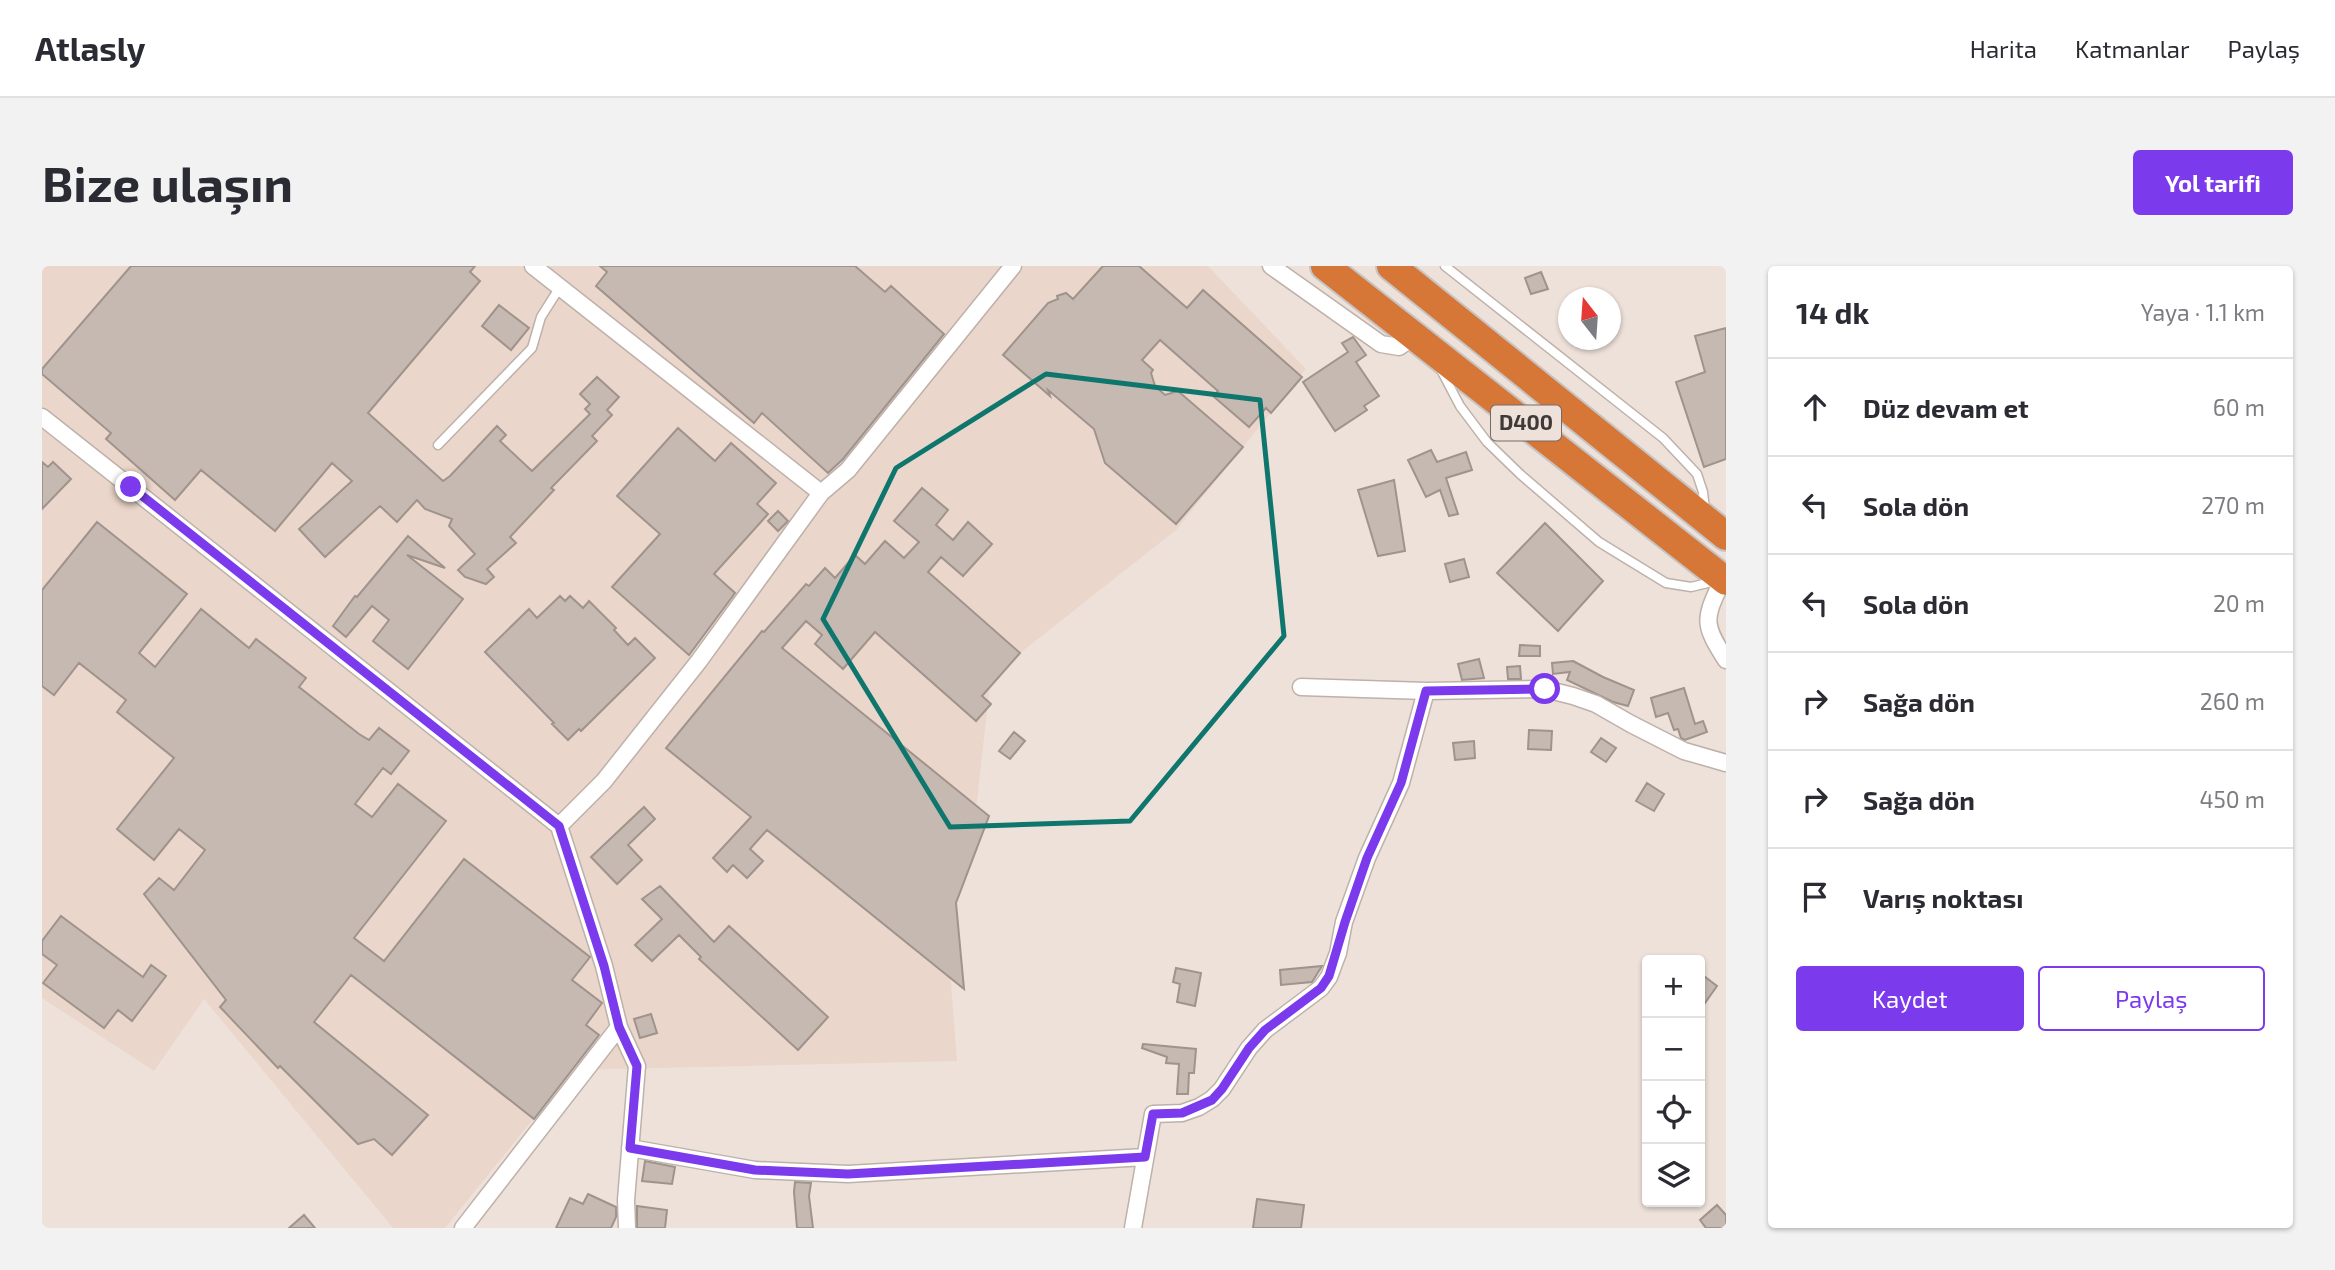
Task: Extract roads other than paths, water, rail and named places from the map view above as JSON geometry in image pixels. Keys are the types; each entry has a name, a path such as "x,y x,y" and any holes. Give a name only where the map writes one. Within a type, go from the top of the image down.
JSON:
{"highway":[{"name":"D400","path":"1325,266 1724,580"},
{"name":"D400","path":"1391,266 1716,528"},
{"path":"1417,266 1430,282 1442,308"}],"street":[{"path":"533,266 821,493"},
{"path":"559,826 604,781 699,661 821,493 848,470 1013,266"},
{"path":"1271,266 1381,344 1399,346 1422,342"},
{"path":"42,417 559,826 604,966 619,1027 637,1066 626,1200 627,1228"},
{"path":"1724,580 1708,613 1707,625 1726,660"},
{"path":"1301,687 1426,691 1545,689 1573,695 1596,704 1685,751 1726,763"},
{"path":"1133,1228 1153,1114 1182,1113 1212,1100 1265,1030 1321,988 1329,976 1367,858 1401,783 1426,691"},
{"path":"463,1228 619,1027"},
{"path":"630,1148 755,1170 848,1174 1145,1157"}],"lane":[{"path":"1445,266 1663,438 1697,474 1716,528"},
{"path":"438,445 532,348 541,317 560,287"},
{"path":"1422,342 1460,406 1487,442 1599,542 1666,583 1691,587 1724,580"}]}
